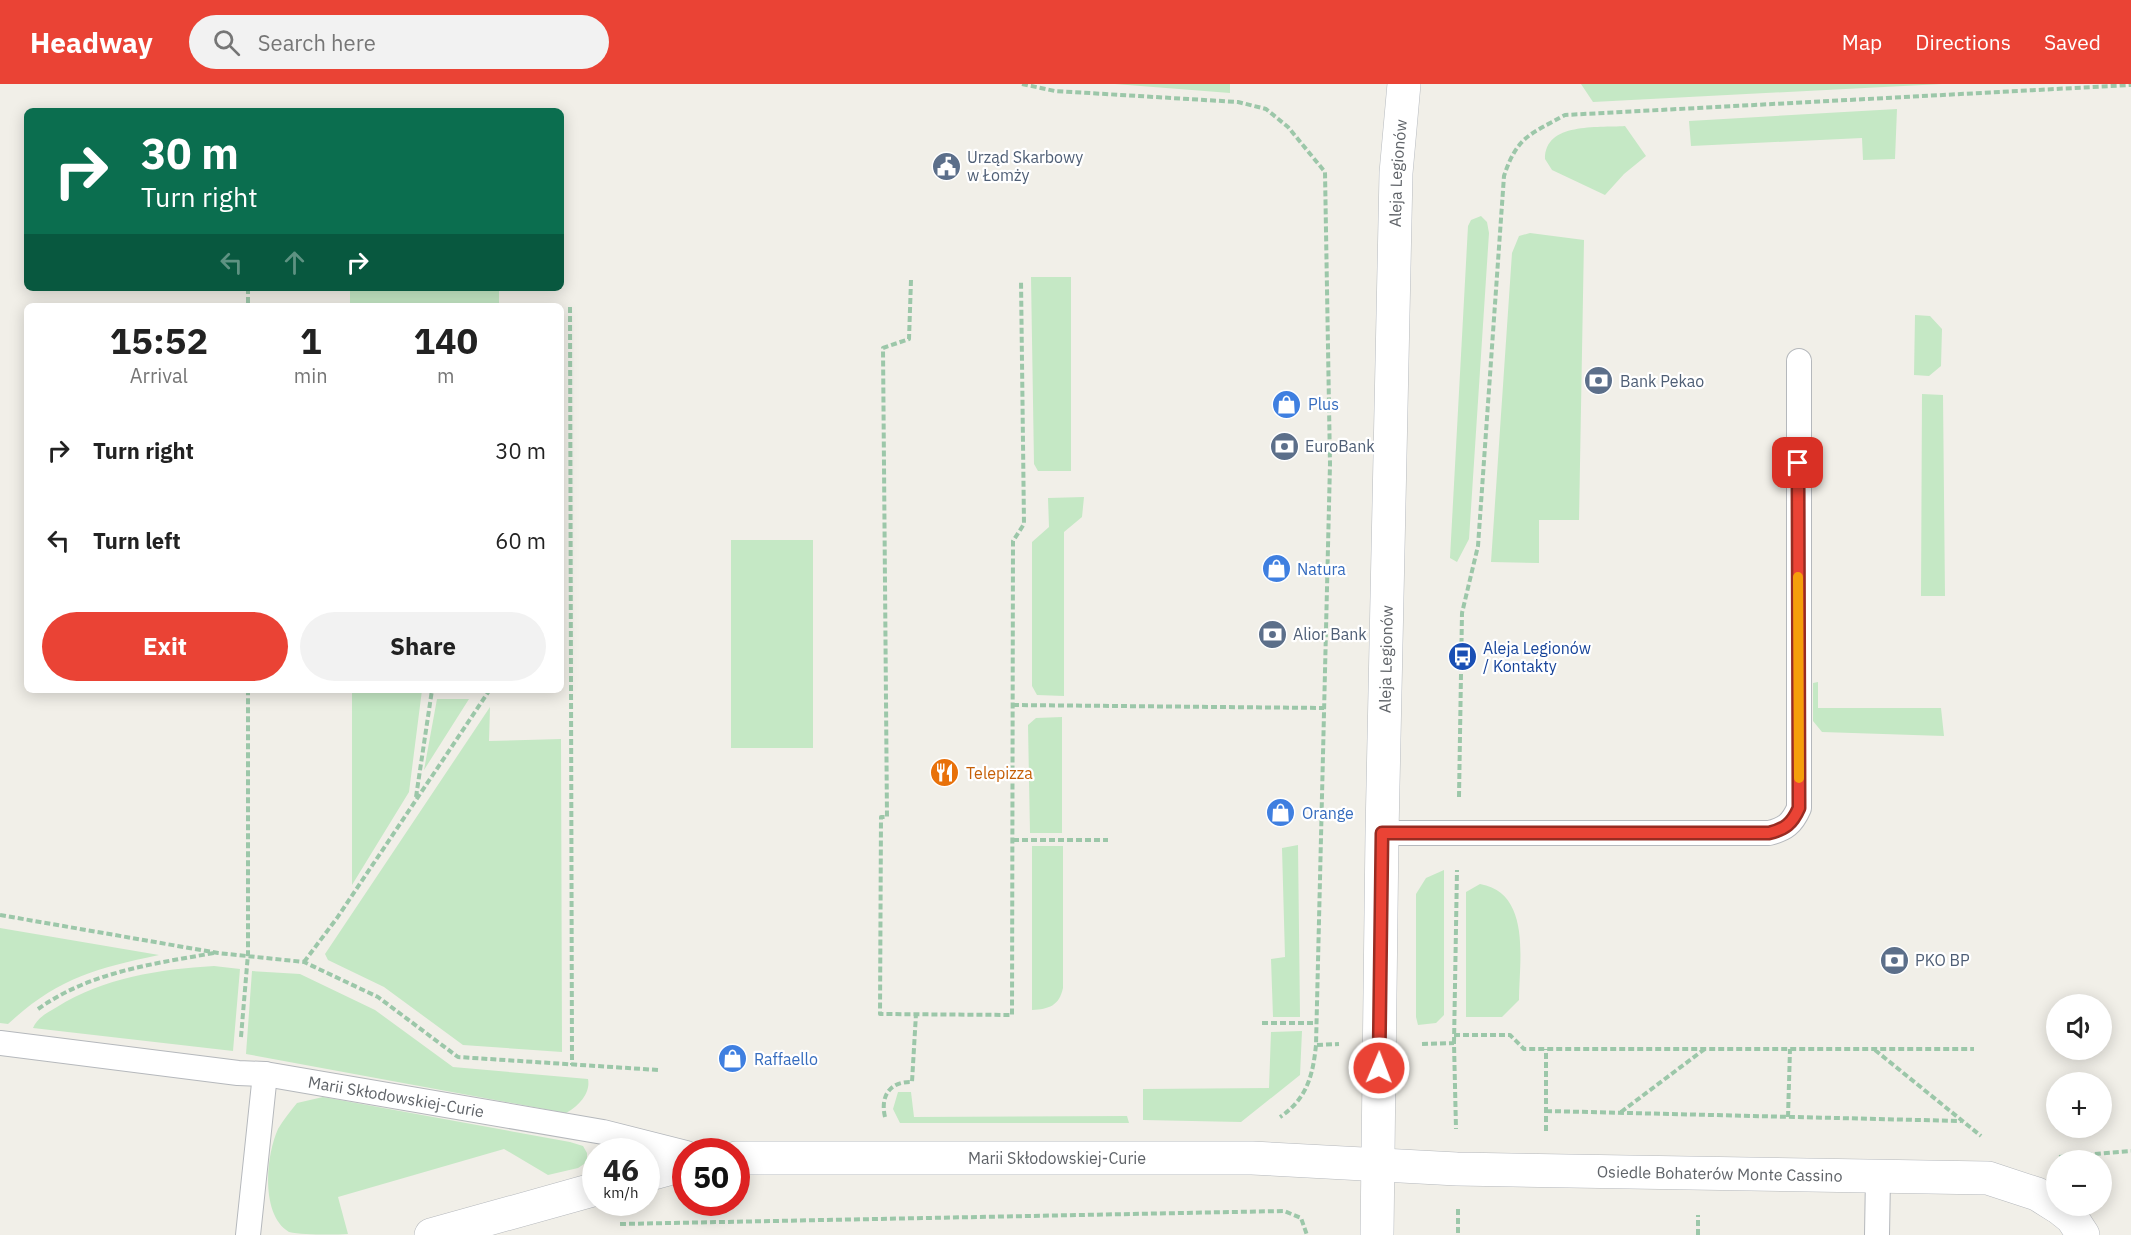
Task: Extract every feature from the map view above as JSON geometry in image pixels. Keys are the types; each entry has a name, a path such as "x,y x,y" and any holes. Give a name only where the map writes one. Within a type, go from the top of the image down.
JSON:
{"street":[{"name":"Aleja Legionów","path":"1377,1235 1382,833 1395,183 1404,84"},
{"name":"Marii Skłodowskiej-Curie","path":"750,1158 1252,1158 1378,1163"},
{"name":"Osiedle Bohaterów Monte Cassino","path":"1378,1163 1457,1169 1988,1178 2037,1194 2046,1199"},
{"path":"431,1235 582,1193"},
{"name":"Osiedle Bohaterów Monte Cassino","path":"2070,1216 2083,1235"}],"lane":[{"path":"1382,833 1769,833 1783,830 1794,819 1799,808 1799,361"},
{"name":"Marii Skłodowskiej-Curie","path":"2,1043 238,1073 265,1074 603,1132 672,1149"},
{"path":"248,1235 265,1074"},
{"path":"1877,1235 1878,1176"}],"path":[{"path":"1022,84 1055,91 1238,102 1266,109 1288,127 1325,172 1330,464 1316,1045 1311,1079 1305,1093 1275,1120"},
{"path":"1458,1235 1454,1035 1462,613 1478,546 1504,176 1510,156 1522,139 1565,116 2131,85"},
{"path":"911,280 909,339 883,348 887,817 881,817 880,1014 1012,1016 1013,541 1024,524 1021,280"},
{"path":"570,307 572,1065"},
{"path":"238,1073 248,954 248,693"},
{"path":"415,800 432,693"},
{"path":"303,962 337,918 488,693"},
{"path":"1013,705 1324,708"},
{"path":"1013,840 1108,840"},
{"path":"0,915 218,953 248,954 303,962 378,997 458,1057 658,1070"},
{"path":"2,1043 37,1010 56,996 85,982 111,974 218,953"},
{"path":"890,1124 885,1119 883,1100 890,1088 897,1083 912,1082 916,1014"},
{"path":"1262,1023 1316,1023"},
{"path":"1454,1035 1510,1035 1524,1049 1974,1049"},
{"path":"1316,1045 1454,1043"},
{"path":"1620,1113 1706,1048"},
{"path":"1546,1049 1546,1135"},
{"path":"1788,1117 1790,1049"},
{"path":"1874,1050 1985,1139"},
{"path":"1546,1111 1961,1121"},
{"path":"2112,1152 2131,1151"},
{"path":"617,1224 1284,1211 1301,1218 1306,1235"}],"green space":[{"path":"1115,84 1230,84 1230,93"},
{"path":"1581,84 1942,84 1593,102"},
{"path":"1897,109 1895,159 1863,160 1862,138 1691,146 1689,121"},
{"path":"1625,126 1646,156 1624,174 1605,195 1552,170 1545,159 1547,147 1563,133 1574,129"},
{"path":"1481,216 1487,222 1489,233 1469,539 1457,562 1450,558 1468,226 1471,220"},
{"path":"1530,233 1584,240 1579,520 1539,520 1539,563 1491,562 1512,253 1519,236"},
{"path":"1031,277 1071,277 1071,471 1038,471 1034,464"},
{"path":"350,291 499,291 499,303 350,303"},
{"path":"1915,315 1930,316 1942,329 1941,366 1929,376 1914,375"},
{"path":"1922,394 1943,395 1945,596 1921,596"},
{"path":"1084,497 1082,517 1064,532 1064,696 1037,695 1032,686 1032,542 1049,527 1048,498"},
{"path":"731,540 813,540 813,748 731,748"},
{"path":"1818,682 1818,708 1941,708 1944,736 1822,732 1813,721 1813,683"},
{"path":"352,693 422,693 409,792 352,885"},
{"path":"437,699 469,699 424,770"},
{"path":"490,707 489,741 561,739 562,1052 463,1045 384,987 328,960 325,954"},
{"path":"1062,717 1062,833 1030,833 1028,725 1036,718"},
{"path":"1298,845 1300,1017 1273,1017 1271,959 1285,957 1282,848"},
{"path":"1032,846 1063,846 1063,988 1056,1003 1043,1009 1032,1010"},
{"path":"1444,870 1444,1015 1436,1023 1418,1025 1416,1017 1416,894 1426,878"},
{"path":"1480,884 1497,890 1508,901 1519,931 1519,1000 1502,1017 1466,1017 1466,892"},
{"path":"0,928 159,955 115,965 78,978 44,996 8,1024 0,1023"},
{"path":"214,966 240,969 233,1051 33,1028 47,1013 75,997 113,982 153,973"},
{"path":"252,971 300,974 375,1010 453,1067 588,1079 587,1090 579,1104 566,1113 246,1054"},
{"path":"1302,1031 1300,1075 1241,1122 1143,1120 1143,1089 1269,1088 1271,1032"},
{"path":"898,1092 911,1092 914,1117 1127,1116 1129,1123 900,1123 893,1109"},
{"path":"323,1097 570,1142 582,1146 582,1165 548,1175 504,1149 338,1197 348,1234 289,1232 280,1224 273,1212 268,1184 274,1140 278,1129 297,1103"}],"slow traffic":[{"path":"1798,577 1799,778"}],"place":[{"name":"Urząd Skarbowy w Łomży","path":"946,166"},
{"name":"Bank Pekao","path":"1599,381"},
{"name":"Plus","path":"1287,404"},
{"name":"EuroBank","path":"1284,446"},
{"name":"Natura","path":"1276,569"},
{"name":"Alior Bank","path":"1272,634"},
{"name":"Aleja Legionów / Kontakty","path":"1462,657"},
{"name":"Telepizza","path":"945,773"},
{"name":"Orange","path":"1281,813"},
{"name":"PKO BP","path":"1894,960"},
{"name":"Raffaello","path":"733,1059"}],"route":[{"path":"1379,1068 1382,833 1769,833 1783,830 1794,819 1799,808 1798,463"}]}
